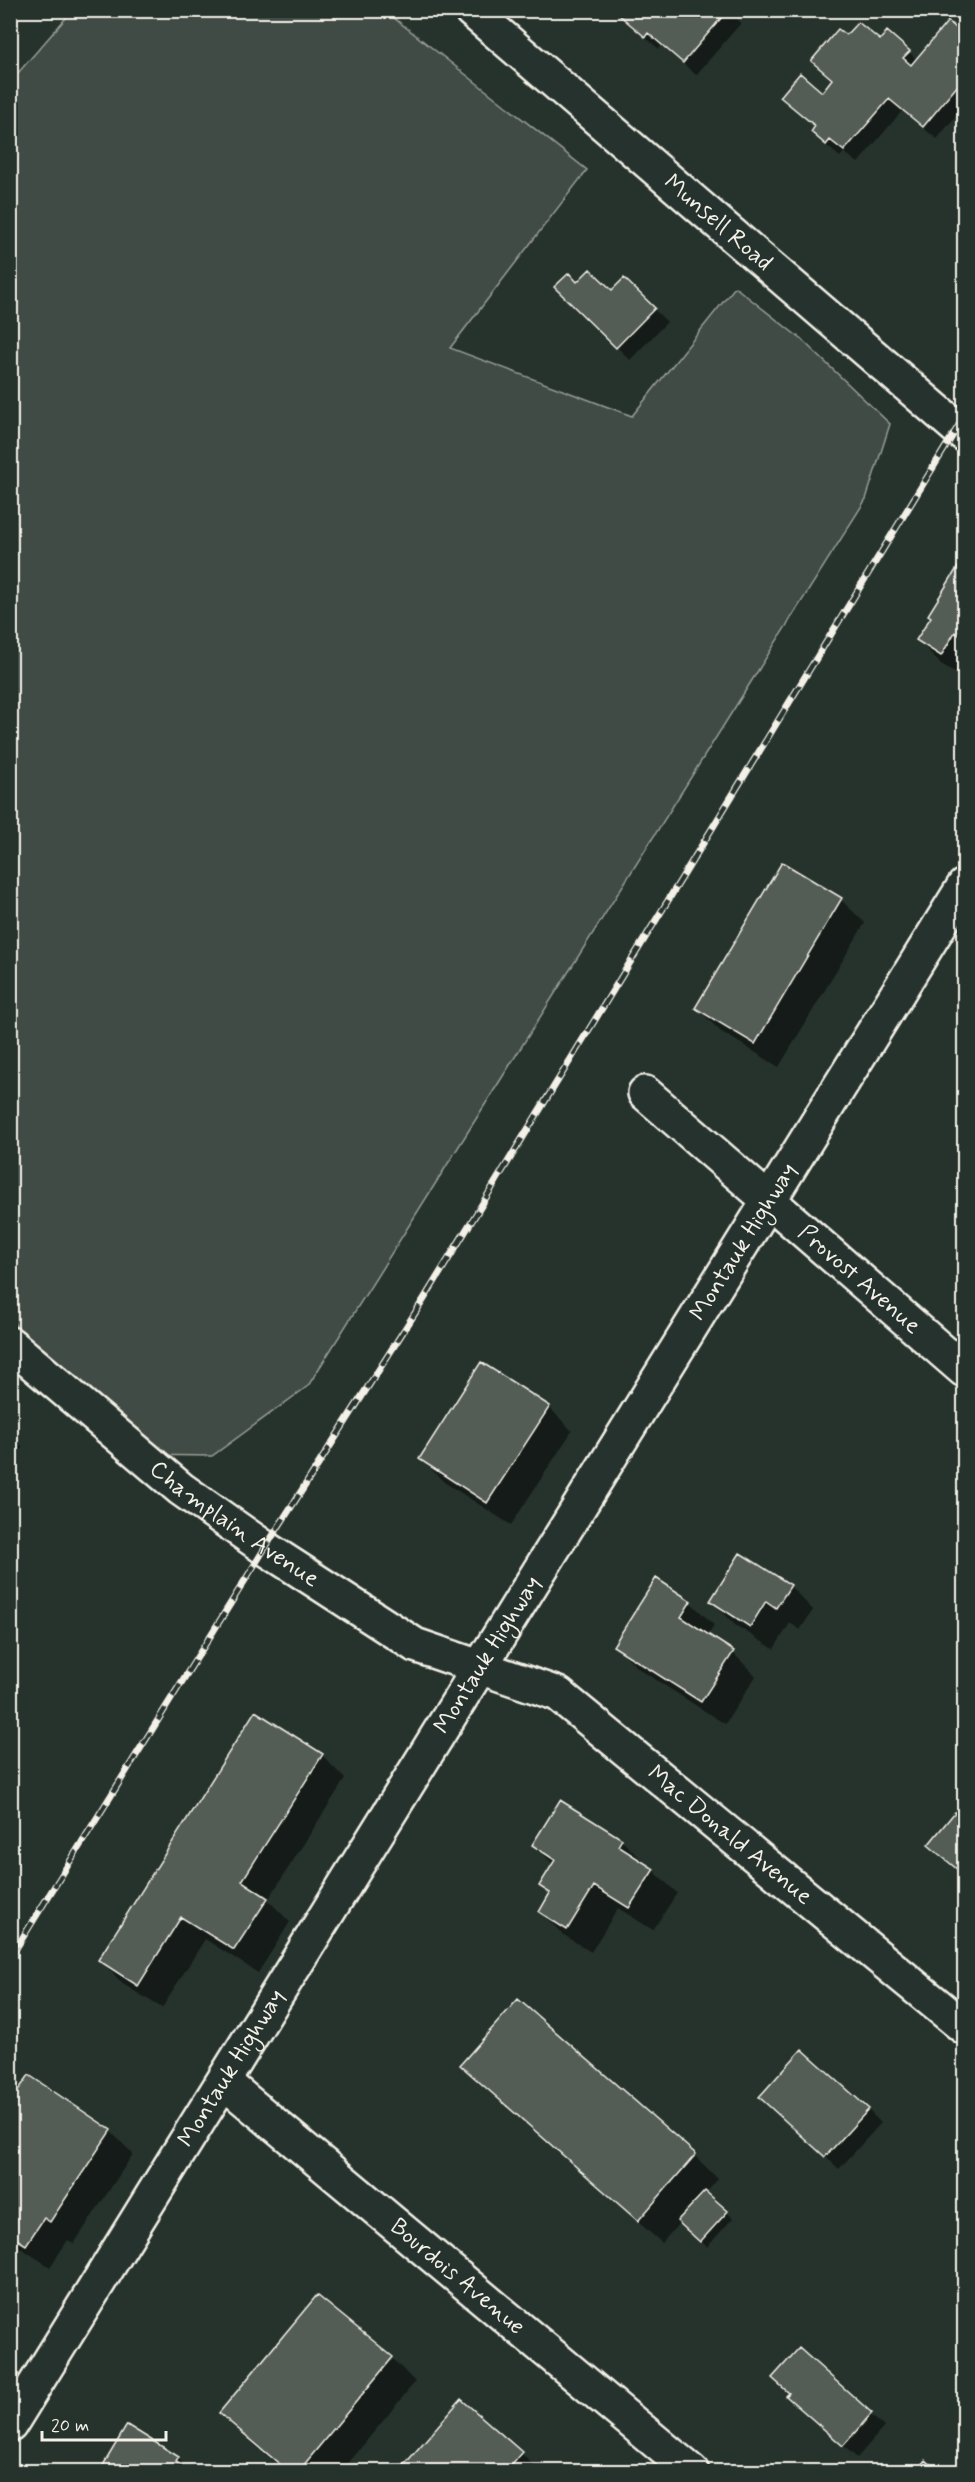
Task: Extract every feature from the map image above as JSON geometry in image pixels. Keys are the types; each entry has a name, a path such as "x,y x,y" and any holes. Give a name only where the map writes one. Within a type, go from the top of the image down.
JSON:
{"street":[{"name":"Munsell Road","path":"471,10 964,434"},
{"name":"Montauk Highway","path":"10,2425 964,886"},
{"name":"Provost Avenue","path":"645,1093 964,1370"},
{"name":"Champlain Avenue","path":"10,1344 140,1455 226,1522 415,1645 480,1667"},
{"name":"Mac Donald Avenue","path":"480,1667 558,1694 964,2027"},
{"name":"Bourdois Avenue","path":"224,2082 692,2472"}],"shaded area":[{"path":"72,11 385,11 587,170 450,348 632,416 735,287 801,339 890,424 866,499 308,1386 212,1456 140,1455 11,1320 11,81"}],"building":[{"path":"621,10 639,10 645,16 649,10 728,10 683,63 648,33 645,37 618,14"},
{"path":"948,21 964,35 964,78 923,127 889,99 844,151 830,140 826,145 811,132 815,126 780,97 800,73 822,92 832,79 811,61 838,29 846,35 858,22 880,40 887,31 910,51 903,58 911,65"},
{"path":"590,269 612,290 624,278 655,308 616,348 554,287 569,273 577,282"},
{"path":"964,557 964,632 962,637 955,632 941,656 916,640 931,617 928,615"},
{"path":"782,862 842,898 755,1044 695,1008"},
{"path":"481,1362 550,1406 487,1503 419,1459"},
{"path":"740,1553 791,1585 776,1608 766,1601 750,1627 710,1601"},
{"path":"656,1578 691,1601 681,1617 734,1651 701,1702 613,1646"},
{"path":"255,1711 323,1754 242,1881 268,1898 234,1950 181,1917 138,1986 98,1960"},
{"path":"560,1800 622,1839 618,1846 654,1869 629,1908 594,1886 567,1930 539,1912 550,1893 539,1886 555,1860 532,1845"},
{"path":"964,1801 964,1875 928,1845"},
{"path":"518,1999 696,2154 638,2221 460,2065"},
{"path":"802,2049 869,2109 825,2157 759,2097"},
{"path":"29,2075 111,2130 50,2222 44,2218 26,2245 10,2235 10,2102"},
{"path":"705,2191 728,2211 700,2242 677,2221"},
{"path":"317,2295 393,2357 298,2472 289,2472 219,2413"},
{"path":"799,2348 872,2413 843,2446 786,2396 789,2393 772,2378"},
{"path":"461,2399 522,2452 505,2472 398,2472"},
{"path":"127,2425 179,2457 176,2462 192,2472 99,2472"},
{"path":"926,2460 939,2472 916,2472"}],"railway":[{"path":"10,1958 265,1548 424,1299 964,417"}]}
